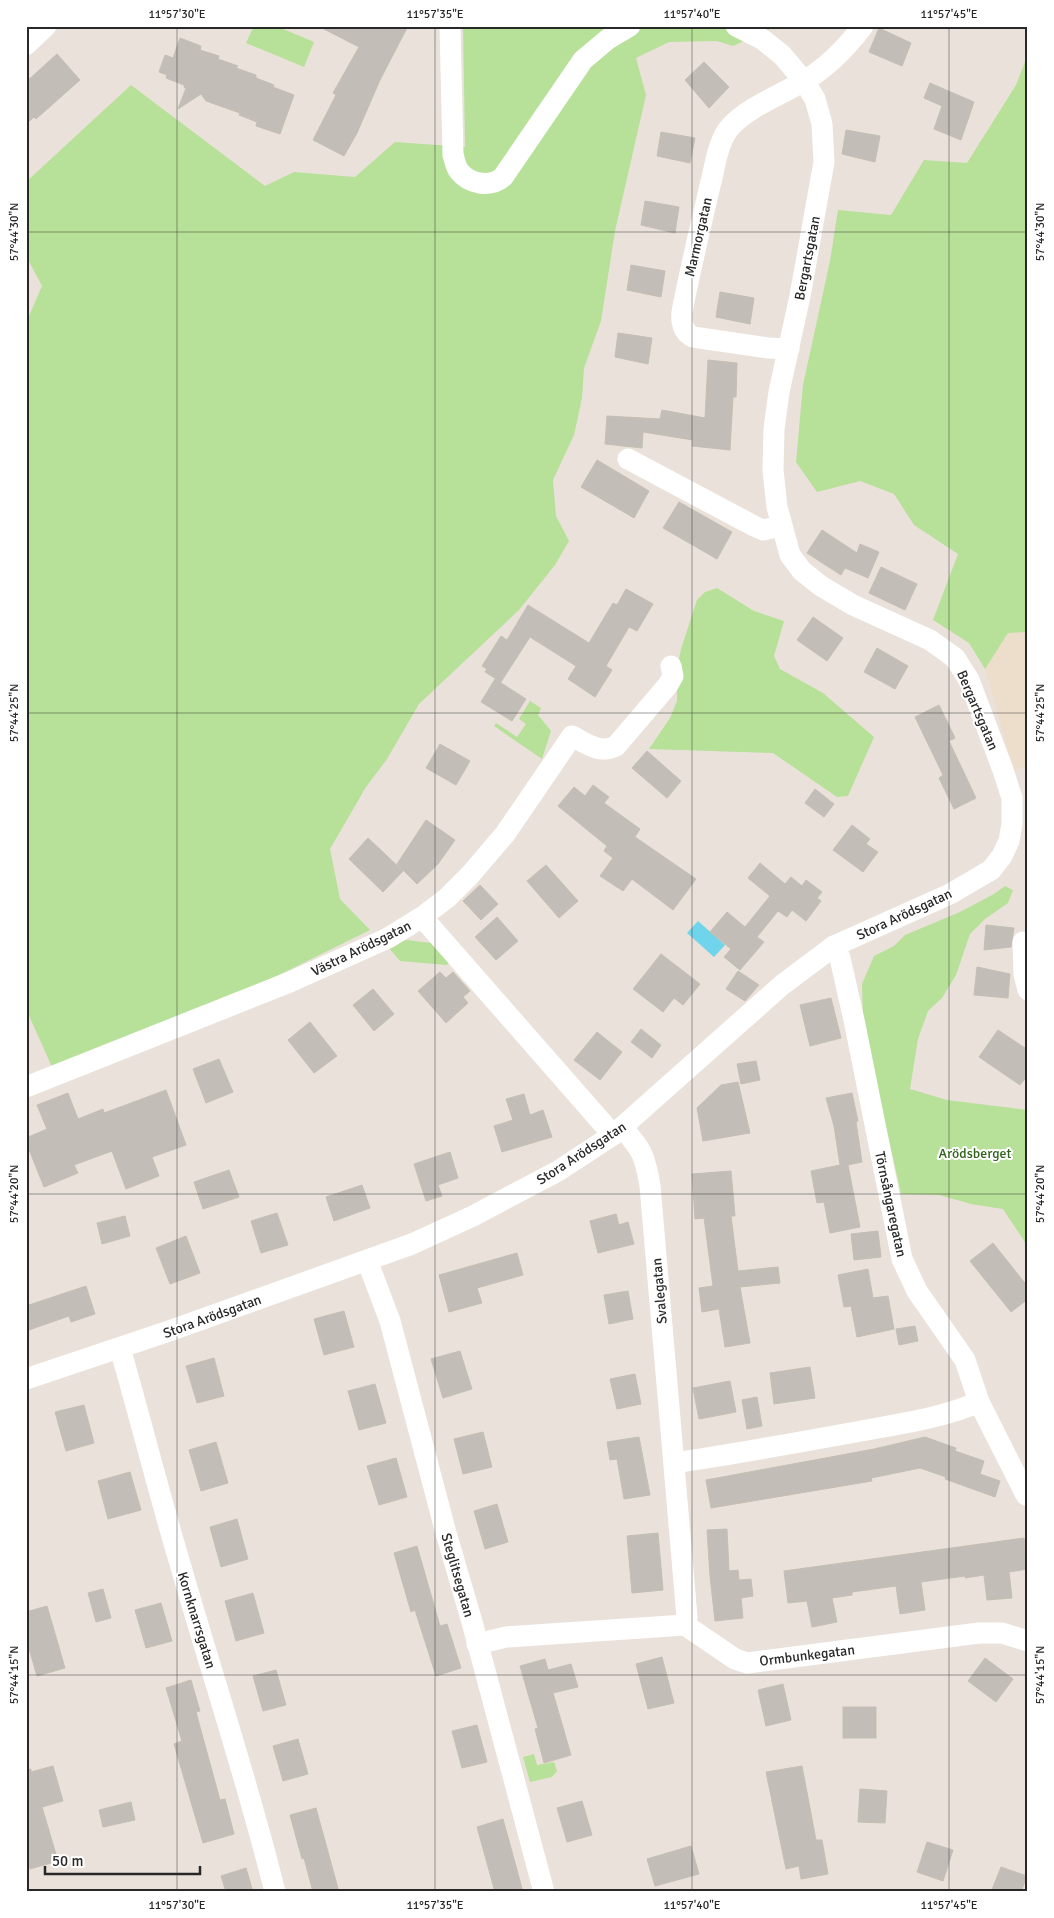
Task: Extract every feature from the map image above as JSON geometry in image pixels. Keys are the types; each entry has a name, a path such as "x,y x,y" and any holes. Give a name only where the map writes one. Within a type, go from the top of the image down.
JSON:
{"street":[{"path":"26,45 46,26"},
{"path":"450,26 453,155 456,167 467,178 480,183 491,183 500,179 513,164 583,60 608,40 630,26"},
{"name":"Bergartsgatan","path":"736,26 762,39 782,55 804,81 815,99 822,124 824,162 789,349 779,392 774,437 773,470 777,507 790,555 802,572 820,586 853,605 930,640 955,658 969,680 1006,778"},
{"name":"Marmorgatan","path":"789,349 768,348 694,337 686,332 681,319 696,244 720,146 730,126 777,94 804,81 847,47 863,26"},
{"path":"628,459 754,526 764,530 781,526"},
{"name":"Västra Arödsgatan","path":"26,1087 290,982 388,938 422,917 447,898 470,875 505,834 572,736 600,750 607,750 616,746 668,686 672,676 671,666"},
{"name":"Stora Arödsgatan","path":"26,1379 120,1348 412,1244 473,1216 558,1171 617,1131 782,985 834,946 950,894 991,870 1010,841 1012,798 1006,778"},
{"name":"Svalegatan","path":"422,917 617,1131 640,1148 646,1161 687,1617 685,1626"},
{"path":"1023,942 1024,974 1028,990"},
{"name":"Törnsångaregatan","path":"834,946 840,958 854,1020 902,1259 917,1290 965,1360 979,1402 1026,1495"},
{"name":"Steglitsegatan","path":"367,1260 390,1321 544,1892"},
{"name":"Kornknarrsgatan","path":"120,1348 181,1568 263,1843 275,1892"},
{"path":"674,1463 758,1450 910,1422 953,1412 979,1402"},
{"path":"477,1644 506,1637 685,1626"},
{"name":"Ormbunkegatan","path":"685,1626 735,1659 747,1663 980,1633 1002,1633 1028,1642"}],"shaded area":[{"path":"1028,632 1028,764 1014,771 985,669 1008,633"}],"green space":[{"path":"254,26 276,26 314,42 304,67 246,43"},
{"path":"463,26 777,26 733,46 717,41 669,42 636,58 646,95 615,231 601,321 584,368 582,398 574,435 553,480 556,516 569,541 555,565 519,610 419,704 387,759 366,787 330,849 340,899 370,930 214,1007 52,1067 26,1009 26,323 42,286 26,256 26,182 131,85 265,186 294,172 355,177 395,142 465,147"},
{"path":"1028,54 1028,632 1008,633 985,669 969,643 933,620 958,554 914,525 894,494 860,481 817,492 796,462 803,385 830,261 838,210 891,215 924,160 967,163 1016,85"},
{"path":"717,588 754,611 784,621 774,656 780,669 823,693 874,737 848,796 837,797 773,753 649,749 670,718 677,701 677,669 681,649 697,600 705,592"},
{"path":"530,701 541,708 538,715 551,731 542,759 494,726 496,723 517,737 526,724 519,719"},
{"name":"Arödsberget","path":"1005,886 1013,890 1008,903 985,919 970,934 956,975 942,998 928,1011 918,1039 910,1089 947,1100 1028,1110 1028,1247 1003,1209 971,1204 939,1195 901,1194 863,1022 862,984 874,956 894,946 905,935 960,912"},
{"path":"406,940 432,943 450,963 446,965 400,961 388,947"},
{"path":"534,1754 537,1765 554,1762 557,1771 552,1777 530,1782 523,1757"}],"water":[{"path":"698,921 725,945 714,957 687,933"}],"building":[{"path":"318,26 408,26 380,80 357,133 344,156 313,140 336,95 333,93 359,47"},
{"path":"879,28 911,43 902,66 869,52"},
{"path":"180,38 201,46 200,50 219,56 218,59 256,75 256,78 274,85 273,87 294,95 280,134 256,126 257,122 239,115 240,113 206,101 201,94 178,109 186,88 184,85 166,78 167,75 159,72 165,55 173,58"},
{"path":"57,54 80,80 36,119 34,117 26,124 26,82"},
{"path":"704,62 729,87 709,108 685,80"},
{"path":"930,83 974,102 961,140 934,129 942,106 924,98"},
{"path":"846,130 880,136 875,162 842,154"},
{"path":"661,132 695,138 690,163 657,156"},
{"path":"645,201 679,207 675,233 641,225"},
{"path":"631,265 665,271 661,297 627,290"},
{"path":"720,292 754,298 750,324 716,317"},
{"path":"618,333 652,338 648,364 615,357"},
{"path":"708,360 737,363 736,397 733,397 730,450 692,446 693,440 643,432 642,448 605,444 607,416 660,419 662,410 705,418"},
{"path":"597,460 649,491 634,518 581,487"},
{"path":"679,502 732,532 717,559 663,528"},
{"path":"822,530 857,553 860,544 879,552 868,578 845,568 841,575 807,553"},
{"path":"881,567 917,584 905,610 869,593"},
{"path":"626,589 653,604 637,631 629,627 606,666 612,670 595,697 568,679 576,666 530,637 501,682 485,672 487,669 482,666 501,636 507,640 528,605 589,643 613,603 617,605"},
{"path":"813,617 843,638 827,661 797,640"},
{"path":"877,648 908,666 895,689 864,672"},
{"path":"495,679 526,699 512,721 481,702"},
{"path":"939,705 955,738 949,741 976,798 954,809 939,778 943,775 915,717"},
{"path":"440,744 470,761 456,785 426,768"},
{"path":"647,751 681,781 667,798 632,768"},
{"path":"593,785 609,797 604,803 640,829 635,837 696,879 673,910 632,879 623,891 600,876 613,858 604,851 607,846 558,806 574,787 585,796"},
{"path":"815,789 834,804 824,817 805,803"},
{"path":"426,820 455,840 438,864 417,884 397,864"},
{"path":"852,825 870,839 866,844 878,852 863,872 833,850"},
{"path":"368,838 403,871 383,892 349,859"},
{"path":"760,863 785,884 791,877 802,886 806,880 822,892 817,898 821,901 806,921 792,910 787,917 778,911 757,937 764,942 740,970 724,957 731,949 710,932 727,912 745,927 770,896 748,878"},
{"path":"546,865 578,901 559,918 527,881"},
{"path":"480,885 498,904 481,920 463,901"},
{"path":"497,917 518,941 496,960 475,937"},
{"path":"986,925 1014,928 1011,947 984,950"},
{"path":"661,954 700,984 683,1005 674,998 663,1012 633,989"},
{"path":"977,967 1010,974 1008,998 974,995"},
{"path":"738,971 759,985 745,1001 726,989"},
{"path":"440,972 446,978 453,972 470,991 463,997 468,1003 446,1023 418,991"},
{"path":"373,989 394,1014 374,1031 353,1005"},
{"path":"831,998 841,1038 810,1046 800,1005"},
{"path":"310,1022 337,1056 314,1073 288,1040"},
{"path":"641,1029 661,1045 652,1058 631,1042"},
{"path":"998,1030 1028,1050 1028,1075 1020,1085 979,1057"},
{"path":"597,1032 622,1052 600,1080 574,1060"},
{"path":"219,1059 233,1092 206,1103 193,1069"},
{"path":"756,1061 760,1080 741,1084 737,1064"},
{"path":"738,1082 750,1133 703,1141 697,1108 721,1085"},
{"path":"166,1090 186,1145 152,1157 159,1176 126,1189 112,1151 74,1165 78,1173 44,1187 26,1142 26,1138 47,1129 37,1105 68,1093 78,1119 103,1109 104,1113"},
{"path":"852,1093 858,1121 856,1122 862,1162 848,1165 860,1227 830,1233 824,1202 817,1203 811,1171 840,1165 834,1126 826,1098"},
{"path":"524,1094 530,1115 543,1110 552,1137 502,1152 494,1126 513,1120 506,1099"},
{"path":"450,1152 458,1178 438,1185 442,1196 426,1201 414,1164"},
{"path":"229,1170 239,1197 203,1209 194,1182"},
{"path":"731,1171 735,1216 731,1216 738,1271 778,1267 780,1283 740,1287 750,1343 725,1347 719,1309 702,1312 699,1288 713,1286 704,1218 695,1219 692,1174"},
{"path":"362,1185 370,1208 334,1221 326,1197"},
{"path":"277,1213 288,1245 261,1253 251,1221"},
{"path":"616,1214 619,1225 628,1222 634,1244 598,1253 590,1221"},
{"path":"125,1216 130,1236 102,1244 97,1223"},
{"path":"878,1231 881,1257 854,1260 851,1234"},
{"path":"186,1236 200,1273 170,1284 156,1248"},
{"path":"993,1243 1028,1287 1028,1299 1011,1312 970,1261"},
{"path":"517,1253 523,1275 477,1288 482,1303 449,1312 439,1275"},
{"path":"868,1269 873,1298 888,1296 894,1329 857,1337 851,1306 844,1307 838,1275"},
{"path":"86,1286 95,1314 71,1322 69,1316 26,1331 26,1306"},
{"path":"628,1291 633,1319 609,1324 604,1295"},
{"path":"344,1311 354,1347 324,1355 314,1319"},
{"path":"915,1326 918,1341 899,1345 896,1329"},
{"path":"460,1351 472,1389 443,1398 431,1359"},
{"path":"214,1358 224,1396 197,1403 186,1366"},
{"path":"810,1367 815,1398 774,1404 770,1373"},
{"path":"635,1374 641,1404 617,1409 610,1379"},
{"path":"730,1381 736,1412 699,1419 693,1388"},
{"path":"375,1384 386,1423 359,1430 348,1391"},
{"path":"757,1397 762,1426 747,1429 742,1400"},
{"path":"84,1405 94,1443 66,1451 55,1412"},
{"path":"483,1432 492,1467 463,1474 454,1439"},
{"path":"639,1437 650,1495 624,1499 617,1459 610,1460 607,1442"},
{"path":"925,1437 956,1448 955,1451 984,1461 980,1474 1000,1481 995,1497 920,1468 871,1478 872,1481 711,1508 706,1480 874,1449"},
{"path":"216,1442 228,1483 201,1491 189,1450"},
{"path":"396,1458 407,1497 379,1505 367,1466"},
{"path":"130,1472 141,1510 108,1519 98,1481"},
{"path":"497,1504 508,1542 485,1549 474,1511"},
{"path":"237,1519 248,1559 221,1567 210,1527"},
{"path":"727,1529 729,1571 738,1570 739,1580 751,1579 753,1596 741,1598 743,1618 715,1621 707,1530"},
{"path":"658,1533 663,1590 632,1593 627,1536"},
{"path":"1024,1538 1028,1569 1009,1572 1012,1598 987,1600 984,1575 921,1582 925,1610 900,1614 896,1586 852,1592 852,1595 832,1598 837,1622 812,1627 807,1601 788,1603 784,1571"},
{"path":"417,1546 440,1626 447,1624 461,1668 436,1676 415,1610 411,1612 394,1553"},
{"path":"103,1589 111,1618 96,1622 88,1593"},
{"path":"253,1593 264,1633 236,1641 225,1601"},
{"path":"161,1603 172,1641 146,1648 135,1610"},
{"path":"47,1606 65,1668 37,1676 26,1638 26,1612"},
{"path":"662,1657 674,1703 648,1709 636,1664"},
{"path":"985,1658 1013,1679 996,1702 968,1681"},
{"path":"545,1659 548,1670 571,1664 578,1687 553,1693 571,1755 544,1763 535,1729 538,1728 520,1666"},
{"path":"276,1670 286,1705 263,1711 253,1676"},
{"path":"191,1680 200,1711 196,1712 220,1800 225,1799 234,1834 203,1843 174,1744 182,1741 166,1688"},
{"path":"783,1684 791,1720 766,1726 758,1690"},
{"path":"843,1707 876,1707 876,1738 843,1738"},
{"path":"477,1725 487,1762 462,1768 452,1731"},
{"path":"298,1739 308,1774 283,1781 273,1746"},
{"path":"53,1766 63,1801 42,1807 58,1861 30,1869 26,1858 26,1770 31,1769 31,1772"},
{"path":"802,1766 816,1840 822,1840 828,1874 801,1879 799,1866 786,1869 766,1772"},
{"path":"860,1789 887,1791 885,1823 858,1822"},
{"path":"582,1801 592,1835 567,1842 557,1808"},
{"path":"131,1802 135,1820 103,1827 99,1810"},
{"path":"316,1808 339,1892 313,1892 304,1858 302,1859 290,1815"},
{"path":"503,1819 523,1892 495,1892 477,1827"},
{"path":"927,1842 953,1850 943,1881 917,1872"},
{"path":"691,1846 699,1874 655,1886 647,1859"},
{"path":"1001,1867 1027,1876 1021,1892 991,1892"},
{"path":"246,1868 253,1892 226,1892 221,1876"}]}
